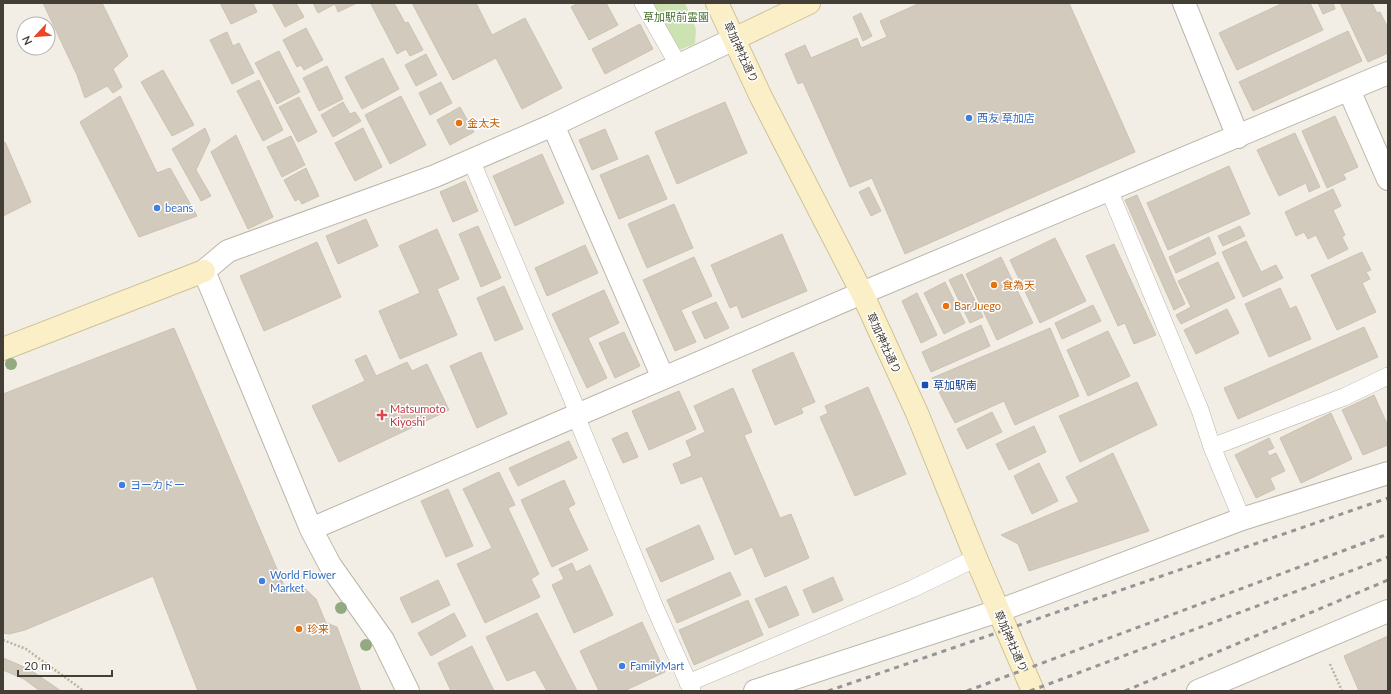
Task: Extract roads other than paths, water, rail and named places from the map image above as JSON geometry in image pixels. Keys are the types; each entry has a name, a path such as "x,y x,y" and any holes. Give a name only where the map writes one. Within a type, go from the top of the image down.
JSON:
{"street":[{"name":"草加神社通り","path":"717,3 765,104 862,293 917,413 998,611 1033,691"},
{"path":"3,349 204,271 228,251 435,176 553,125 809,3"},
{"path":"1184,3 1238,137"},
{"path":"311,529 862,293 1388,73"},
{"path":"1349,90 1388,179"},
{"path":"553,125 663,378"},
{"path":"204,271 311,529 325,558 383,640 408,691"},
{"path":"755,691 998,611 1242,519 1388,473"},
{"path":"1198,691 1388,611"}],"lane":[{"path":"643,3 679,66"},
{"path":"471,160 578,415 655,608 690,687 912,589 976,558"},
{"path":"1109,190 1200,410 1212,447 1242,519"},
{"path":"1212,447 1344,397 1388,376"}],"railway":[{"path":"828,691 1388,498"},
{"path":"967,691 1388,534"},
{"path":"1030,691 1388,557"},
{"path":"1125,691 1388,580"}],"place":[{"name":"西友 草加店","path":"969,118"},
{"name":"金太夫","path":"459,123"},
{"name":"beans","path":"157,208"},
{"name":"食為天","path":"994,285"},
{"name":"Bar Juego","path":"946,306"},
{"name":"草加駅南","path":"925,385"},
{"name":"Matsumoto Kiyoshi","path":"382,415"},
{"name":"ヨーカドー","path":"122,485"},
{"name":"World Flower Market","path":"262,581"},
{"name":"珍来","path":"299,629"},
{"name":"FamilyMart","path":"622,666"}],"park label":[{"name":"草加駅前霊園","path":"676,17"}]}
